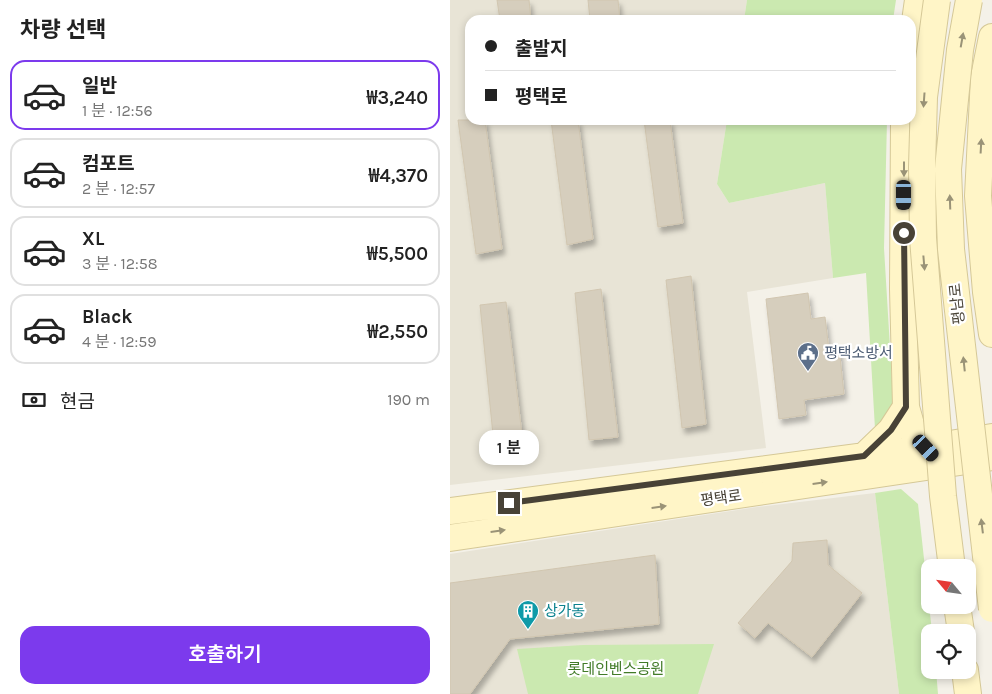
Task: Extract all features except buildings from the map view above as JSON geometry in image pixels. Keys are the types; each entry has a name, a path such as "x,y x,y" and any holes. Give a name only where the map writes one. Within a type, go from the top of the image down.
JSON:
{"main road":[{"path":"916,15 918,0"},
{"name":"평남로","path":"937,0 924,97 922,238 943,496 951,559"},
{"name":"평남로","path":"969,0 960,50 948,169 951,240 992,609"},
{"path":"992,37 984,77 978,196 986,292 992,334"},
{"path":"904,125 903,290 906,407 914,435 933,456"},
{"path":"864,456 891,430 906,407"},
{"name":"평택로","path":"450,538 933,456 992,436"},
{"name":"평택로","path":"450,511 864,456 992,457"},
{"path":"966,679 968,694"}],"shaded area":[{"path":"450,0 747,0 745,15 465,15 465,125 726,125 717,184 729,203 825,183 833,278 747,292 766,448 450,485"},
{"path":"875,493 899,694 450,694 450,554 757,507"}],"green space":[{"path":"747,0 896,0 894,15 745,15"},
{"path":"726,125 887,125 884,248 894,414 875,429 866,273 833,278 825,183 729,203 717,184"},
{"path":"901,489 918,504 924,559 921,559 921,614 930,614 931,624 921,624 921,679 937,679 938,694 899,694 875,493"},
{"name":"롯데인벤스공원","path":"714,644 698,694 528,694 517,649 583,645"}],"place":[{"name":"평택소방서","path":"808,372"},
{"name":"상가동","path":"528,630"}],"route":[{"path":"509,503 864,456 891,430 906,407 903,290 904,233"}]}
